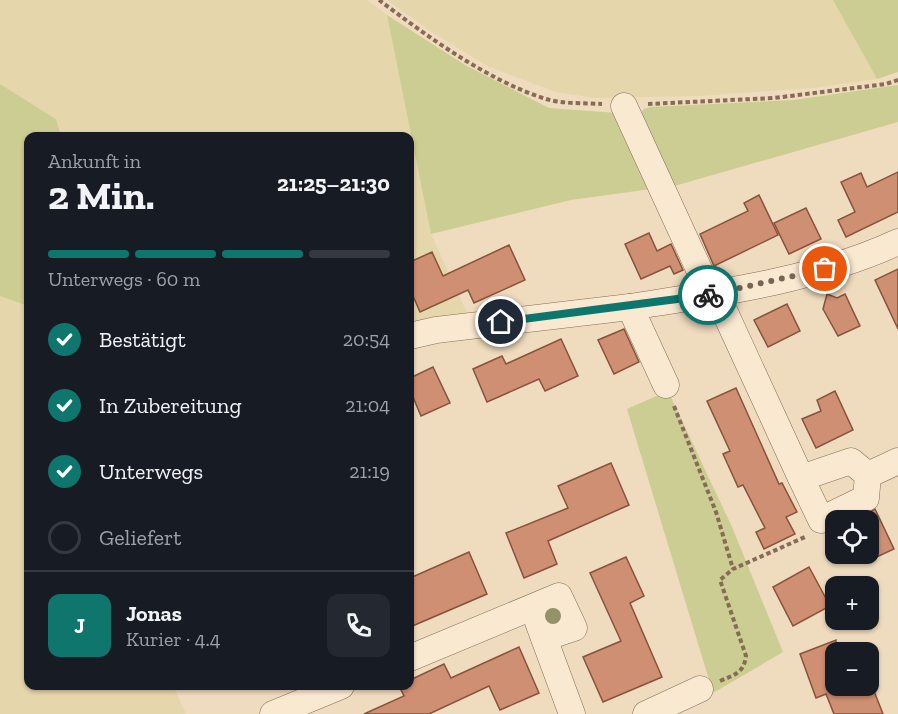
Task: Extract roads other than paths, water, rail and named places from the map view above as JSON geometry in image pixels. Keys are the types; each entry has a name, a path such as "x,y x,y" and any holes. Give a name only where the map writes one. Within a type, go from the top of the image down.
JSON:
{"street":[{"path":"624,106 703,278 716,293 821,520 866,498 868,474"},
{"path":"414,335 436,330 630,307 716,293 843,266 898,242"},
{"path":"630,307 666,386"},
{"path":"801,478 851,461 868,474"},
{"path":"868,474 898,461"},
{"path":"414,656 532,608 572,714"},
{"path":"646,714 700,689"},
{"path":"273,714 300,708 334,690"}]}
